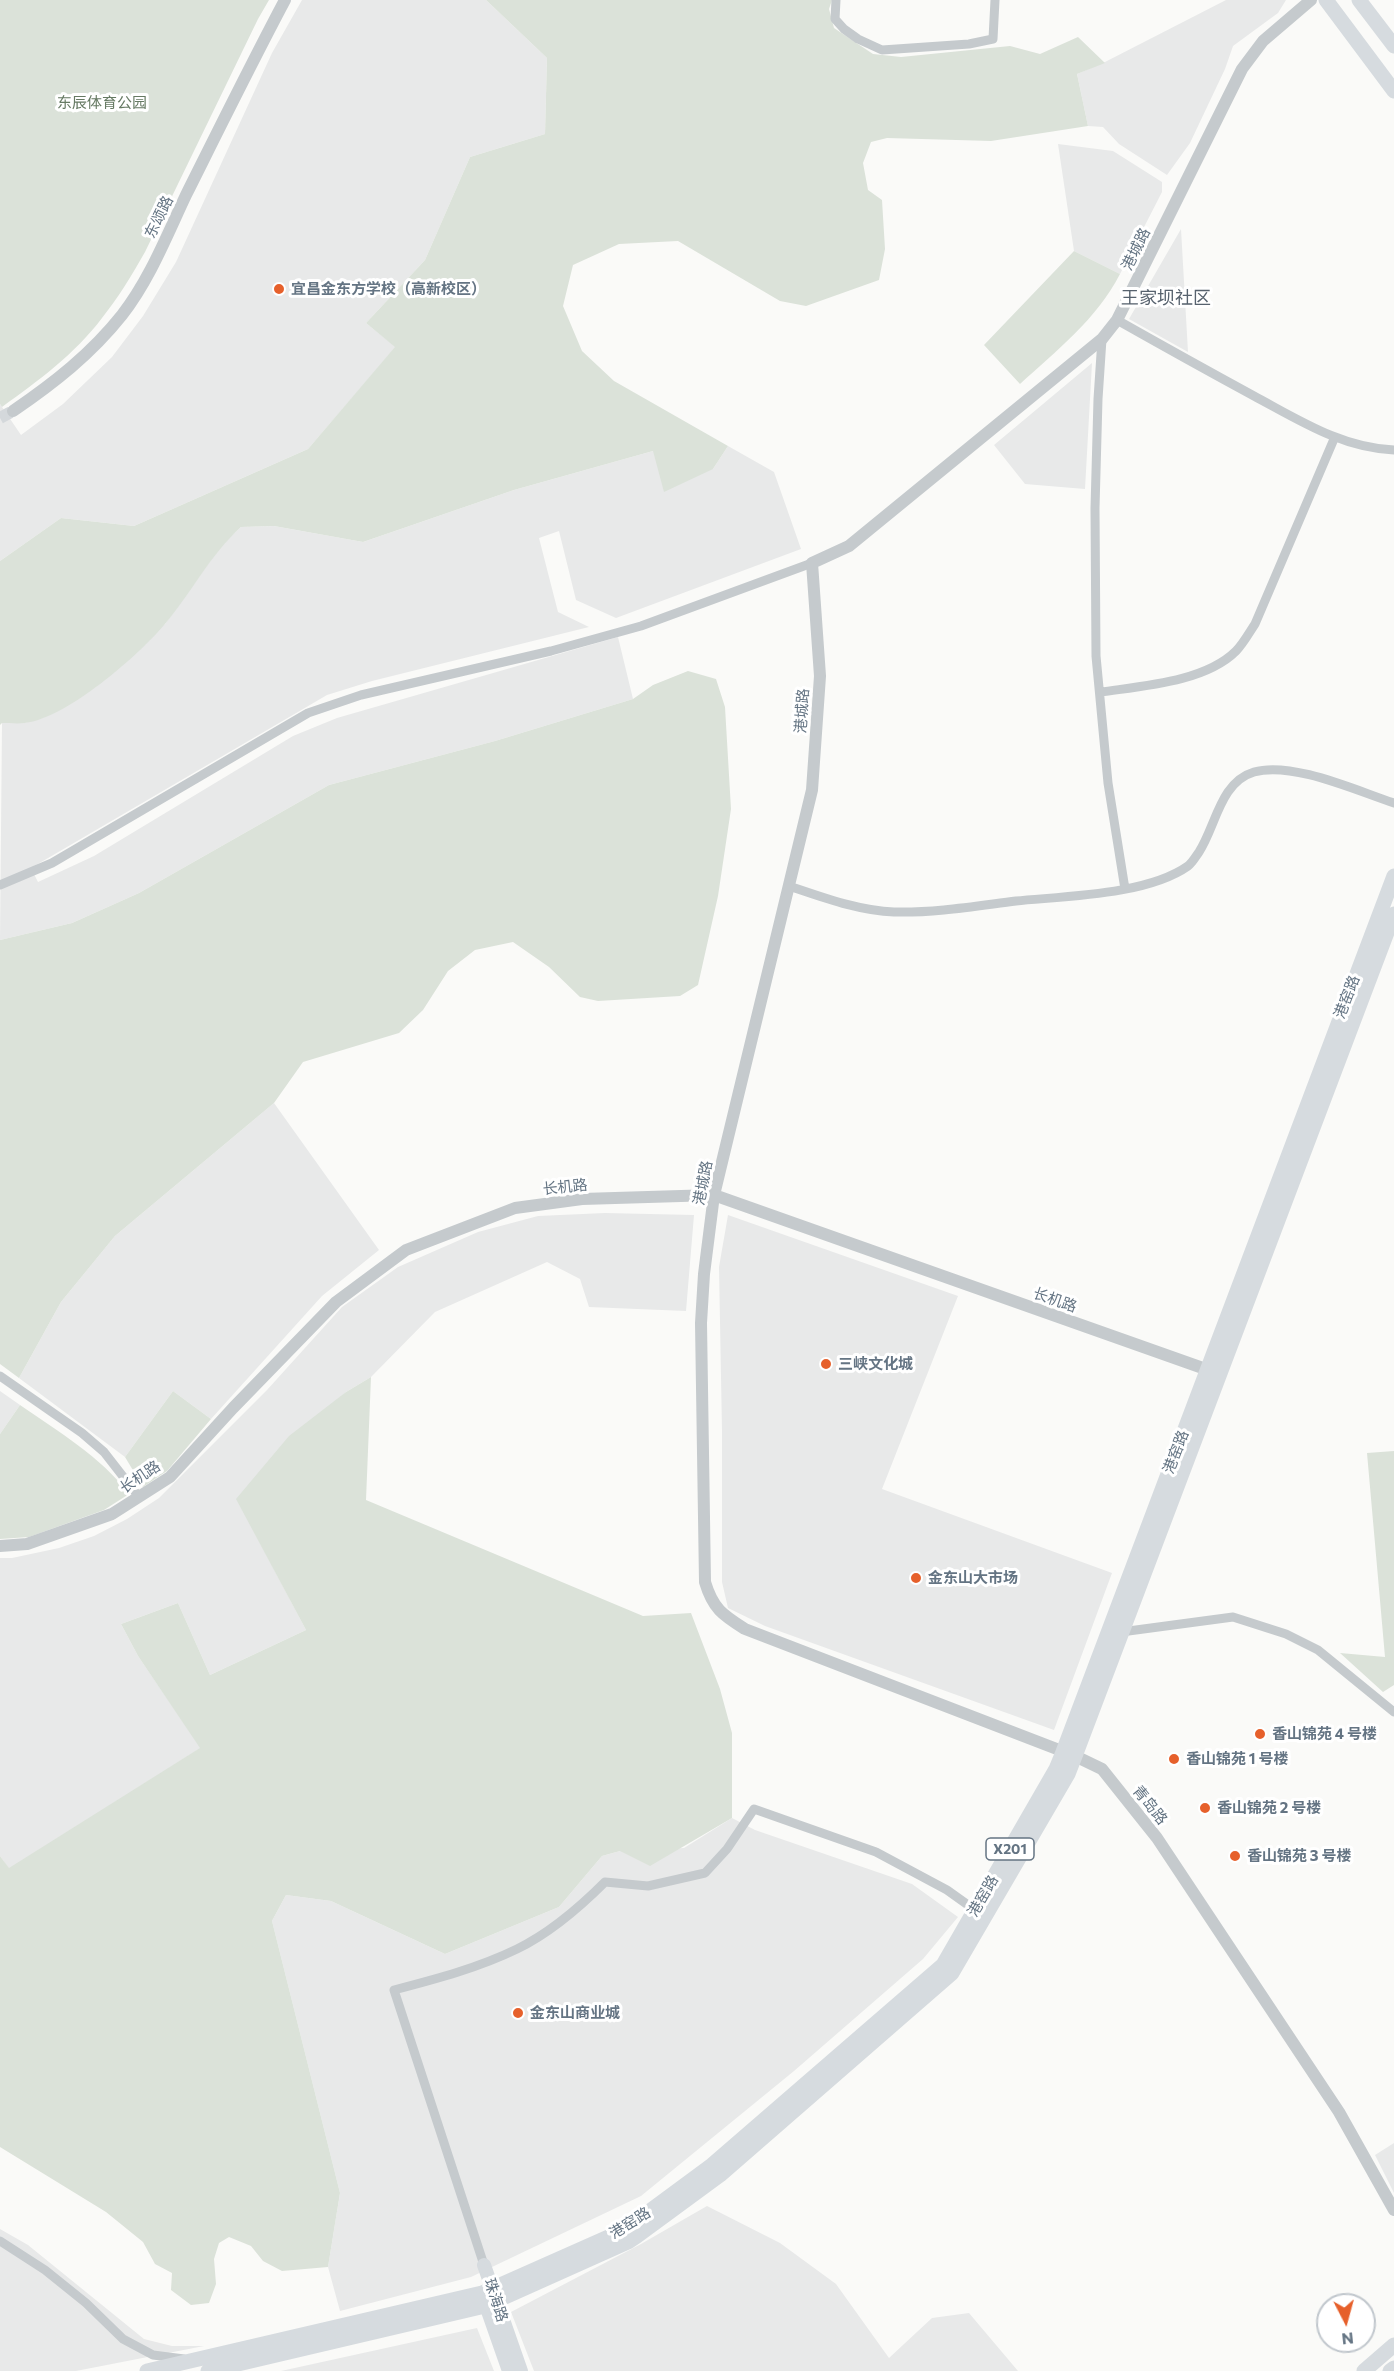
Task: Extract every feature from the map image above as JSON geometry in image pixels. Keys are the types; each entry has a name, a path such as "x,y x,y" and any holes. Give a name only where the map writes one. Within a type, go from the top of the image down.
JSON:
{"main road":[{"path":"1326,0 1394,91"},
{"path":"1359,0 1394,46"},
{"name":"港窑路","path":"147,2371 203,2366 489,2297 637,2236 720,2175 952,1973 1062,1784 1069,1754 1213,1371 1394,876"},
{"name":"港窑路","path":"489,2297 624,2230 712,2165 943,1965 1056,1769 1069,1754 1121,1632 1213,1371 1394,914"},
{"name":"珠海路","path":"484,2265 489,2297 509,2371"},
{"name":"珠海路","path":"489,2297 522,2371"},
{"path":"1364,2371 1394,2345"},
{"path":"1390,2371 1394,2368"}],"street":[{"name":"东颂路","path":"13,411 51,385 77,363 123,313 146,278 248,69 285,0"},
{"path":"836,0 835,19 844,29 858,39 882,50 969,44 993,39 995,0"},
{"name":"港城路","path":"721,1614 709,1597 705,1582 701,1323 704,1274 714,1196 812,790 820,676 813,563 849,546 1102,339 1118,320 1242,69 1263,41 1311,0"},
{"path":"1118,320 1334,439 1373,449 1394,450"},
{"path":"1102,339 1095,508 1096,656 1108,783 1125,889"},
{"path":"1101,692 1181,680 1213,666 1236,651 1255,624 1334,439"},
{"path":"0,885 52,863 308,713 361,695 551,651 641,626 813,563"},
{"path":"789,886 839,902 892,912 933,910 1125,889 1169,877 1190,865 1206,841 1223,800 1236,782 1253,772 1277,769 1296,771 1394,803"},
{"name":"长机路","path":"0,1546 27,1544 59,1533 112,1514 139,1497 170,1476 232,1408 336,1302 406,1250 515,1208 582,1199 714,1196 1213,1371"},
{"path":"0,1376 97,1446 121,1472 139,1497"},
{"name":"青岛路","path":"721,1614 745,1629 1069,1754 1102,1769 1157,1838 1339,2112 1394,2210"},
{"path":"1121,1632 1233,1617 1286,1634 1318,1650 1394,1712"},
{"path":"484,2265 394,1990 458,1972 519,1948 580,1908 605,1882 648,1886 705,1873 727,1849 754,1809 876,1852 947,1890 975,1910"},
{"path":"0,2241 45,2270 86,2303 123,2339 153,2355 203,2366"}],"shaded area":[{"name":"宜昌金东方学校（高新校区）","path":"302,0 486,0 547,58 545,134 470,157 425,260 366,323 396,347 308,449 134,526 61,518 0,561 0,404 21,435 63,404 112,357 143,316 176,262 272,53"},
{"path":"1226,0 1286,0 1278,13 1233,46 1225,69 1190,143 1167,175 1119,144 1103,127 1088,126 1077,74"},
{"path":"1058,144 1113,151 1162,182 1162,192 1120,274 1074,251"},
{"name":"王家坝社区","path":"1181,229 1188,352 1129,319"},
{"path":"1092,363 1085,489 1025,484 994,445"},
{"path":"728,446 774,472 801,549 616,618 576,600 559,531 539,538 558,612 589,627 372,681 327,695 31,868 38,882 94,856 293,736 337,718 618,637 633,699 495,741 329,785 139,893 72,923 0,940 2,723 26,723 165,624 223,543 241,527 274,526 363,542 514,490 653,451 713,469"},
{"path":"274,1103 379,1250 322,1296 211,1419 173,1391 125,1457 19,1378 61,1302 115,1236"},
{"path":"605,1213 694,1215 686,1311 589,1307 580,1279 547,1262 435,1312 371,1377 346,1392 237,1499 306,1630 210,1675 178,1603 121,1624 138,1656 201,1748 9,1869 0,1856 0,1558 12,1558 59,1548 94,1536 127,1519 159,1498 267,1390 342,1307 398,1267 478,1232 538,1216"},
{"path":"728,1215 958,1296 882,1489 1112,1573 1054,1730 765,1626 728,1608 722,1582 719,1267"},
{"path":"0,1391 20,1405 0,1434"},
{"name":"金东山商业城","path":"732,1818 755,1830 912,1884 958,1917 923,1959 794,2071 641,2196 471,2277 340,2311 328,2267 340,2193 272,1921 286,1895 331,1901 445,1954 559,1907 602,1856 620,1851 684,1848"},
{"path":"1394,2143 1394,2193 1375,2155"},
{"path":"707,2206 780,2243 836,2284 889,2358 932,2318 969,2313 1018,2371 534,2371 511,2312 641,2244"},
{"path":"0,2229 28,2245 144,2339 172,2346 204,2346 76,2371 0,2371"},
{"path":"477,2328 494,2371 281,2371"}],"green space":[{"name":"东辰体育公园","path":"0,0 269,0 130,278 108,310 80,343 42,377 2,407 0,404"},
{"path":"486,0 832,0 829,9 834,28 873,54 901,57 1010,46 1040,54 1078,37 1105,63 1077,74 1088,126 991,141 887,138 871,142 863,163 868,190 882,200 885,249 879,280 806,306 780,301 678,241 619,244 573,265 563,306 582,351 614,381 728,446 713,469 664,492 653,451 514,490 363,542 274,526 241,527 220,549 165,624 138,652 101,684 61,710 42,719 0,725 0,561 61,518 134,526 308,449 395,347 366,323 425,260 470,157 545,134 547,58"},
{"path":"1074,251 1120,274 1100,306 1088,320 1020,384 984,345"},
{"path":"688,671 716,679 725,707 731,809 718,896 698,985 680,996 598,1001 580,997 549,967 513,942 475,950 448,971 423,1010 399,1033 303,1062 274,1103 115,1236 61,1302 19,1378 0,1364 0,940 72,923 139,893 329,785 495,741 633,699 653,685"},
{"path":"371,1377 366,1500 643,1616 691,1613 720,1689 732,1733 732,1818 650,1866 620,1851 602,1856 559,1907 445,1954 331,1901 286,1895 272,1921 340,2193 328,2267 282,2271 263,2261 251,2246 229,2237 219,2243 214,2259 216,2284 209,2303 191,2305 171,2290 172,2273 155,2264 143,2242 106,2212 0,2147 0,1856 9,1868 200,1748 138,1656 121,1624 178,1603 210,1675 306,1630 236,1499 289,1436 346,1392"},
{"path":"173,1391 211,1419 167,1471 143,1487 125,1457"},
{"path":"20,1405 92,1456 118,1480 129,1494 104,1510 29,1537 0,1539 0,1434"},
{"path":"1394,1451 1394,1685 1383,1692 1340,1653 1385,1657 1367,1453"}],"tunnel":[{"path":"0,418 13,411"}],"place":[{"name":"宜昌金东方学校（高新校区）","path":"279,289"},
{"name":"三峡文化城","path":"826,1364"},
{"name":"金东山大市场","path":"916,1578"},
{"name":"香山锦苑 4 号楼","path":"1260,1734"},
{"name":"香山锦苑 1 号楼","path":"1174,1759"},
{"name":"香山锦苑 2 号楼","path":"1205,1808"},
{"name":"香山锦苑 3 号楼","path":"1235,1856"},
{"name":"金东山商业城","path":"518,2013"}],"district":[{"name":"王家坝社区","path":"1166,298"}]}
